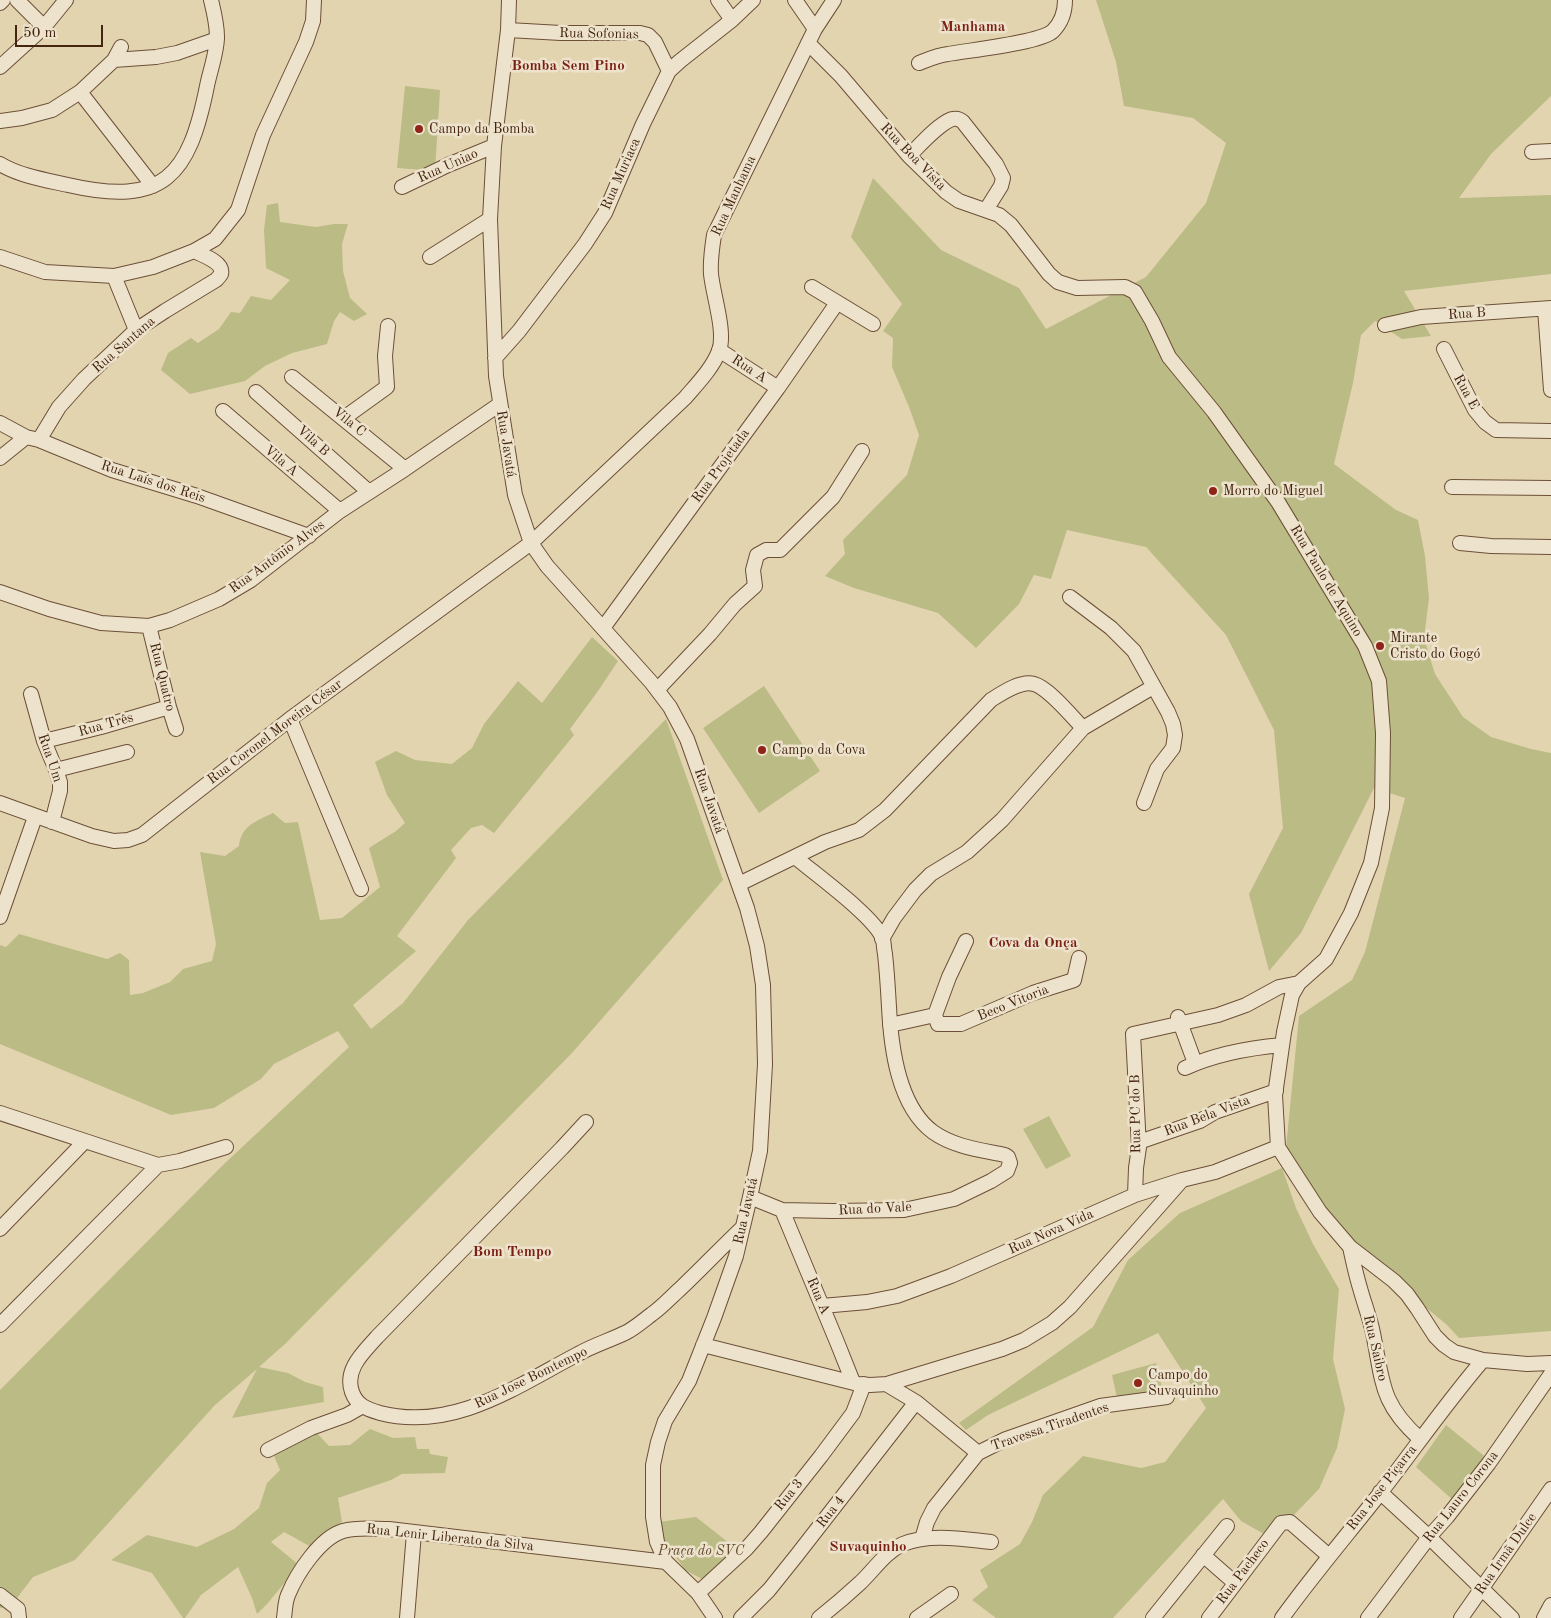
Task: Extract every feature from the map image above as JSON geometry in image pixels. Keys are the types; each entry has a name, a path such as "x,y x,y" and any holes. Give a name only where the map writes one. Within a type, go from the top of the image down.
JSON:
{"street":[{"path":"0,3 3,0"},
{"path":"17,0 44,27"},
{"path":"0,66 44,27 66,0"},
{"path":"0,164 36,178 80,188 115,192 135,191 162,182 175,171 190,147 204,103 217,39 210,0"},
{"path":"0,257 45,272 114,276 153,267 194,251 215,238 238,210 263,135 306,42 313,21 314,0"},
{"name":"Rua Javatá","path":"509,0 508,30 494,146 490,219 495,358 500,404 515,495 531,543 547,566 657,690 670,707 687,739 738,884 757,946 763,985 765,1064 760,1151 750,1197 736,1256 704,1345 689,1381 665,1421 653,1465 653,1516 657,1542 666,1562 698,1593 715,1618"},
{"path":"718,0 732,20"},
{"name":"Rua Muriaca","path":"495,358 519,331 585,244 605,213 643,124 669,71 732,20 753,0"},
{"path":"795,0 815,28"},
{"name":"Rua Manhama","path":"720,350 720,328 711,273 714,235 815,28 834,0"},
{"path":"919,63 946,54 1037,39 1052,32 1060,22 1064,13 1065,0"},
{"name":"Rua Sofonias","path":"508,30 561,33 640,33 648,35 655,42 669,71"},
{"path":"114,60 156,57 177,53 217,39"},
{"name":"Rua Boa Vista","path":"808,43 841,76 909,156 946,192 959,201 999,215 1011,225 1049,274 1058,282 1077,288"},
{"path":"0,121 22,118 52,110 80,92 114,60 120,47"},
{"path":"80,92 153,186"},
{"path":"909,156 941,126 952,119 958,118 996,164 1003,178 1001,186 986,210"},
{"name":"Rua Uniao","path":"402,187 494,146"},
{"path":"1532,152 1551,151"},
{"path":"430,258 490,219"},
{"name":"Rua Santana","path":"0,458 32,438 84,379 136,330 216,280 221,274 220,267 215,262 194,251"},
{"path":"114,276 136,330"},
{"path":"812,287 873,324"},
{"name":"Rua Paulo de Aquino","path":"1077,288 1125,287 1135,292 1148,312 1169,357 1214,412 1278,502 1365,646 1379,681 1383,733 1382,808 1371,863 1336,944 1326,959 1299,983 1289,1004 1276,1090 1278,1147"},
{"name":"Rua Projetada","path":"603,628 778,388 837,303"},
{"path":"1548,309 1551,390"},
{"name":"Rua B","path":"1385,326 1421,318 1548,309"},
{"path":"344,418 387,387 386,356 388,326"},
{"name":"Rua E","path":"1444,349 1476,410 1485,422 1496,430 1551,431"},
{"path":"531,543 684,398 707,373 720,350"},
{"name":"Rua A","path":"720,350 778,388"},
{"name":"Vila C","path":"292,377 406,469"},
{"name":"Vila B","path":"256,392 368,491"},
{"name":"Rua Antônio Alves","path":"0,592 101,624 149,626 170,620 218,599 251,580 368,491 406,469 500,404"},
{"name":"Vila A","path":"223,411 340,511"},
{"name":"Rua Laís dos Reis","path":"0,423 112,470 197,496 309,536"},
{"path":"657,690 755,586 752,570 756,555 766,550 780,550 833,497 862,450"},
{"path":"1452,487 1551,488"},
{"name":"Rua Coronel Moreira César","path":"0,803 92,836 114,841 128,840 142,835 290,719 531,543"},
{"path":"1460,543 1491,546 1551,547"},
{"path":"1070,597 1111,628 1134,651 1173,724 1175,735 1173,748 1157,769 1144,802"},
{"name":"Rua Quatro","path":"149,626 168,707 176,729"},
{"path":"738,884 825,842 859,830 885,810 991,700 1006,690 1019,685 1033,683 1045,690 1083,728"},
{"path":"882,938 915,890 931,874 967,852 1002,820 1083,728 1153,687"},
{"name":"Rua Um","path":"31,694 44,741 60,782 60,791 52,822"},
{"name":"Rua Três","path":"44,741 101,728 168,707"},
{"path":"290,719 361,889"},
{"path":"56,770 128,752"},
{"path":"0,917 35,816"},
{"path":"795,857 868,918 882,938 888,976 890,1025 935,1015 949,977 966,941"},
{"name":"Beco Vitoria","path":"935,1015 938,1024 961,1024 1033,994 1074,980 1079,958"},
{"path":"1282,1045 1248,1048 1190,1066 1179,1020 1218,1015 1246,1005 1279,987 1299,983"},
{"name":"Rua PC do B","path":"1135,1195 1139,1142 1133,1034 1179,1020"},
{"name":"Rua do Vale","path":"750,1197 782,1210 904,1210 954,1199 1007,1171 1010,1163 1005,1155 973,1149 953,1142 934,1132 919,1118 907,1099 899,1077 890,1025"},
{"name":"Rua Bela Vista","path":"1139,1142 1200,1121 1215,1112 1276,1090"},
{"path":"0,1113 158,1165 180,1161 226,1147"},
{"path":"268,1450 311,1428 340,1418 362,1407 354,1399 350,1381 352,1369 358,1358 377,1336 586,1122"},
{"path":"0,1229 84,1142"},
{"path":"1278,1147 1320,1212 1350,1247 1394,1281 1417,1308 1435,1336 1444,1346 1454,1352 1483,1360 1527,1364 1551,1363"},
{"name":"Rua Nova Vida","path":"822,1306 867,1302 897,1296 951,1276 1135,1195 1215,1172 1278,1147"},
{"path":"0,1325 158,1165"},
{"path":"704,1345 858,1383 886,1384 1002,1349 1024,1340 1052,1323 1070,1307 1182,1180"},
{"name":"Rua A","path":"782,1210 822,1306 858,1383"},
{"name":"Rua Jose Bomtempo","path":"362,1407 387,1415 402,1417 436,1417 473,1408 580,1352 628,1331 654,1312 742,1228"},
{"name":"Rua Saibro","path":"1350,1247 1373,1332 1384,1391 1390,1405 1399,1418 1420,1439"},
{"name":"Rua Jose Piçarra","path":"1282,1618 1438,1415 1483,1360"},
{"name":"Rua Lauro Corona","path":"1368,1618 1429,1536 1447,1518 1489,1464 1551,1374"},
{"name":"Rua 3","path":"698,1593 747,1548 821,1456 853,1413 859,1399 858,1383"},
{"path":"886,1384 916,1402 978,1453"},
{"name":"Travessa Tiradentes","path":"922,1539 934,1508 978,1453 1006,1439 1100,1406 1167,1397"},
{"name":"Rua 4","path":"741,1618 769,1590 916,1402"},
{"name":"Rua Irmã Dulce","path":"1461,1618 1551,1489"},
{"path":"1380,1492 1429,1536 1512,1618"},
{"name":"Rua Pacheco","path":"1209,1618 1278,1526 1284,1522 1290,1522 1329,1556"},
{"path":"1153,1618 1227,1526"},
{"name":"Rua Lenir Liberato da Silva","path":"284,1618 287,1597 296,1578 306,1564 329,1538 352,1529 389,1529 666,1562"},
{"path":"406,1618 414,1533"},
{"path":"819,1618 843,1599 887,1555 904,1544 922,1539 960,1538 990,1542"},
{"path":"1203,1555 1235,1583"},
{"path":"918,1618 951,1594"},
{"path":"0,1595 18,1609 19,1618"},
{"path":"1544,1618 1551,1605"}],"green space":[{"path":"1096,0 1551,0 1551,96 1491,154 1459,198 1551,195 1551,274 1404,291 1431,336 1402,339 1375,321 1361,335 1353,383 1334,464 1396,510 1418,520 1425,556 1429,598 1424,638 1435,674 1463,717 1491,737 1551,753 1551,1331 1459,1338 1446,1324 1362,1256 1285,1158 1299,1016 1352,980 1365,952 1405,798 1374,788 1301,933 1269,971 1249,894 1283,828 1274,730 1226,635 1146,547 1067,530 1051,579 1034,575 1019,604 976,648 938,613 854,588 825,576 845,554 843,540 907,475 919,435 892,367 893,338 883,331 902,304 851,237 873,178 941,250 1019,288 1046,329 1146,277 1206,203 1226,143 1193,118 1124,106 1116,62"},
{"name":"Campo da Bomba","path":"405,86 440,90 435,171 397,168"},
{"path":"278,203 280,222 316,227 348,224 342,244 343,271 350,298 367,314 354,321 340,312 334,321 327,344 292,353 265,366 245,381 190,394 161,370 168,353 191,338 198,343 219,329 231,312 240,313 251,296 271,300 290,280 266,268 264,230 267,205"},
{"path":"592,637 618,661 570,729 574,735 494,833 482,825 471,828 451,850 456,858 397,936 416,951 353,1005 371,1029 403,1003 468,920 666,719 723,880 572,1053 285,1344 259,1367 288,1373 305,1382 323,1387 324,1402 232,1418 257,1369 215,1405 75,1560 33,1577 11,1606 0,1608 0,1390 223,1165 349,1047 338,1031 274,1064 261,1079 214,1108 171,1115 0,1044 0,945 6,947 19,934 107,959 120,953 129,960 130,995 143,993 170,982 183,969 212,961 216,944 200,852 225,856 239,846 240,839 250,825 273,813 285,823 298,822 320,920 342,918 380,887 369,848 405,823 387,795 375,762 396,751 415,760 452,764 472,748 484,724 518,681 542,703"},
{"name":"Campo da Cova","path":"764,686 820,771 759,813 703,728"},
{"path":"1049,1116 1071,1156 1046,1169 1023,1129"},
{"path":"1282,1168 1296,1208 1313,1244 1339,1289 1333,1359 1345,1409 1337,1448 1319,1489 1290,1519 1264,1534 1241,1521 1223,1499 1113,1618 996,1618 972,1600 988,1587 980,1570 1020,1544 1032,1522 1043,1495 1083,1456 1141,1468 1165,1462 1206,1408 1158,1333 988,1415 966,1430 959,1423 1093,1327 1128,1260 1180,1213"},
{"name":"Campo do Suvaquinho","path":"1156,1363 1163,1392 1118,1402 1112,1375"},
{"path":"1446,1425 1488,1459 1455,1502 1416,1467"},
{"path":"370,1429 393,1438 415,1437 417,1449 429,1449 430,1454 448,1457 445,1473 402,1474 391,1480 338,1498 342,1522 329,1530 313,1548 284,1532 271,1542 299,1565 257,1614 238,1567 201,1595 185,1618 183,1618 152,1573 111,1560 147,1535 197,1547 234,1529 259,1508 267,1483 280,1470 274,1456 315,1431 329,1446 350,1445"},
{"name":"Praça do SVC","path":"696,1517 738,1550 706,1581 685,1570 661,1536 658,1522"}],"place":[{"name":"Campo da Bomba","path":"419,129"},
{"name":"Morro do Miguel","path":"1213,491"},
{"name":"Mirante Cristo do Gogó","path":"1380,646"},
{"name":"Campo da Cova","path":"762,750"},
{"name":"Campo do Suvaquinho","path":"1138,1383"}],"district":[{"name":"Manhama","path":"973,27"},
{"name":"Bomba Sem Pino","path":"568,66"},
{"name":"Cova da Onça","path":"1033,943"},
{"name":"Bom Tempo","path":"512,1252"},
{"name":"Suvaquinho","path":"868,1547"}]}
